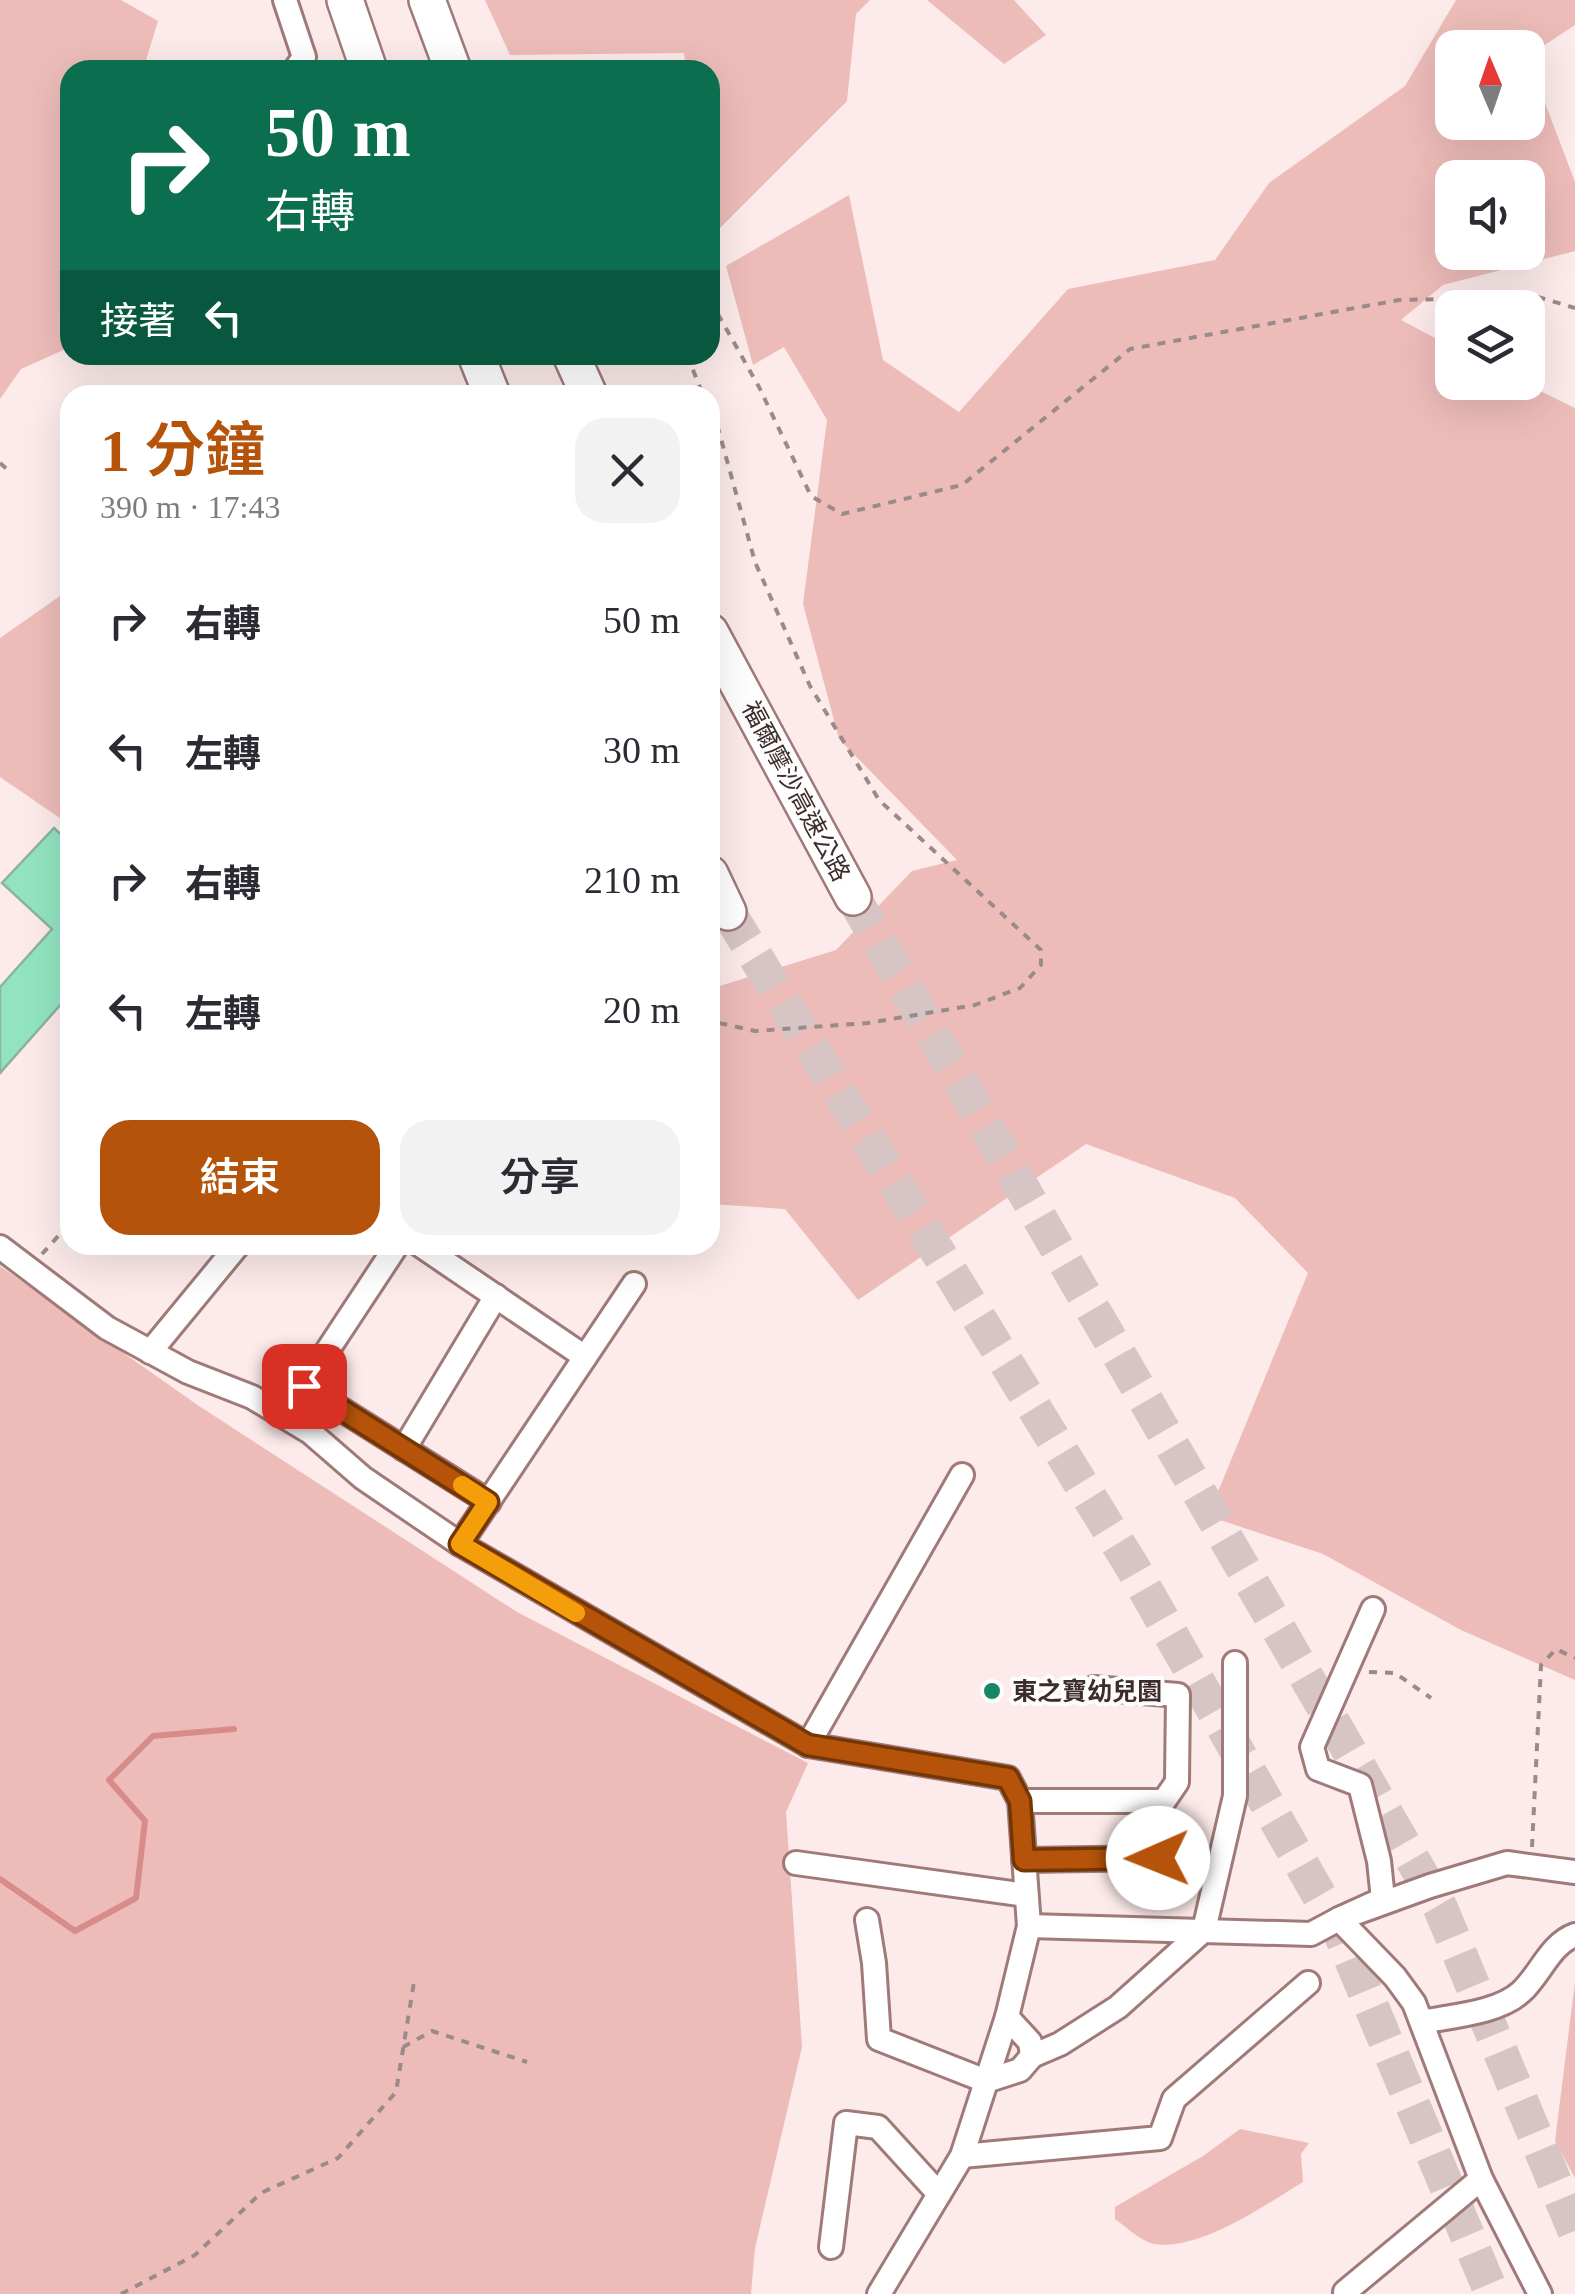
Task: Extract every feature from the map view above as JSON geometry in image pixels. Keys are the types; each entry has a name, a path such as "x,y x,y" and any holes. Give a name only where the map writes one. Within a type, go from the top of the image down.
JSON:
{"highway":[{"path":"345,0 366,60"},
{"path":"427,0 449,60"},
{"name":"福爾摩沙高速公路","path":"720,651 852,897"},
{"path":"720,895 728,912"}],"street":[{"path":"285,0 302,60"},
{"path":"0,1247 107,1328 188,1372 252,1398 310,1432 363,1478 460,1544 808,1745 1008,1778 1020,1801 1029,1926 1007,2017 962,2156 879,2294"},
{"path":"150,1352 230,1255"},
{"path":"390,1255 304,1386 488,1502"},
{"path":"435,1255 585,1357"},
{"path":"460,1544 634,1284"},
{"path":"404,1448 496,1296"},
{"path":"808,1745 962,1475"},
{"path":"1029,1926 1311,1934 1383,1898 1360,1786 1318,1769 1312,1746 1373,1609"},
{"path":"868,1920 880,2038 986,2082 1020,2070 1032,2056 1060,2044 1118,2007 1204,1930 1235,1796 1235,1663"},
{"path":"1020,1801 1164,1801 1177,1782 1178,1694 1094,1688"},
{"path":"1024,1860 1158,1858"},
{"path":"796,1863 1026,1895"},
{"path":"1339,1919 1430,1886 1507,1864 1575,1872"},
{"path":"1339,1919 1395,1977 1414,2003 1481,2179 1540,2294"},
{"path":"1422,2022 1498,2005 1520,1994 1564,1939 1575,1935"},
{"path":"962,2156 1160,2138 1174,2099 1308,1983"},
{"path":"1007,2017 1030,2042 1032,2056"},
{"path":"831,2247 846,2123 878,2127 939,2194"},
{"path":"1344,2292 1481,2179"}],"path":[{"path":"720,318 759,387 811,496 842,514 962,485 1130,348 1399,300 1538,296 1575,308"},
{"path":"720,435 755,562 810,686 880,800 1041,950 1041,965 1020,988 974,1005 868,1023 756,1031 720,1023"},
{"path":"0,464 8,470"},
{"path":"28,1269 60,1234"},
{"path":"1531,1866 1542,1665 1556,1649 1575,1658"},
{"path":"1346,1672 1394,1672 1431,1698"},
{"path":"121,2294 194,2256 262,2193 338,2158 396,2092 414,1982"},
{"path":"404,2047 432,2031 527,2062"}],"shaded area":[{"path":"0,0 121,0 158,21 146,60 60,60 60,351 21,369 0,399"},
{"path":"485,0 870,0 856,14 847,101 720,228 720,60 685,60 684,53 510,55"},
{"path":"927,0 1014,0 1046,35 1004,64"},
{"path":"1456,0 1575,0 1575,25 1545,45 1545,30 1438,30"},
{"path":"1435,35 1435,140 1545,140 1545,103 1575,182 1575,251 1545,259 1545,160 1435,160 1435,270 1501,270 1443,285 1401,320 1435,338 1435,400 1545,400 1545,393 1575,408 1575,1680 1461,1630 1323,1554 1208,1516 1308,1273 1235,1198 1086,1144 858,1300 785,1209 720,1205 720,986 836,950 912,871 957,860 839,739 803,604 827,420 784,347 753,365 726,266 849,195 883,360 959,412 1068,289 1215,260 1269,183 1405,86"},
{"path":"60,596 60,818 0,777 0,638"},
{"path":"0,1266 199,1406 517,1612 808,1763 786,1812 802,2047 755,2248 751,2294 0,2294"},
{"path":"1575,1982 1575,2178 1555,2141"},
{"path":"1240,2129 1309,2143 1301,2154 1303,2182 1211,2234 1172,2244 1154,2244 1115,2219 1115,2207 1203,2156"}],"building":[{"path":"54,828 60,834 60,1005 0,1073 0,987 52,929 2,883"}],"waterway":[{"path":"0,1879 75,1931 136,1898 145,1821 109,1780 153,1736 234,1729"}],"tunnel":[{"path":"853,897 1440,1907 1575,2231"},
{"path":"728,912 1133,1568 1340,1932 1492,2294"}],"slow traffic":[{"path":"462,1485 488,1502 460,1544 576,1613"}],"place":[{"name":"東之寶幼兒園","path":"992,1691"}],"route":[{"path":"304,1386 488,1502 460,1544 808,1745 1008,1778 1020,1801 1024,1860 1158,1858"}]}
